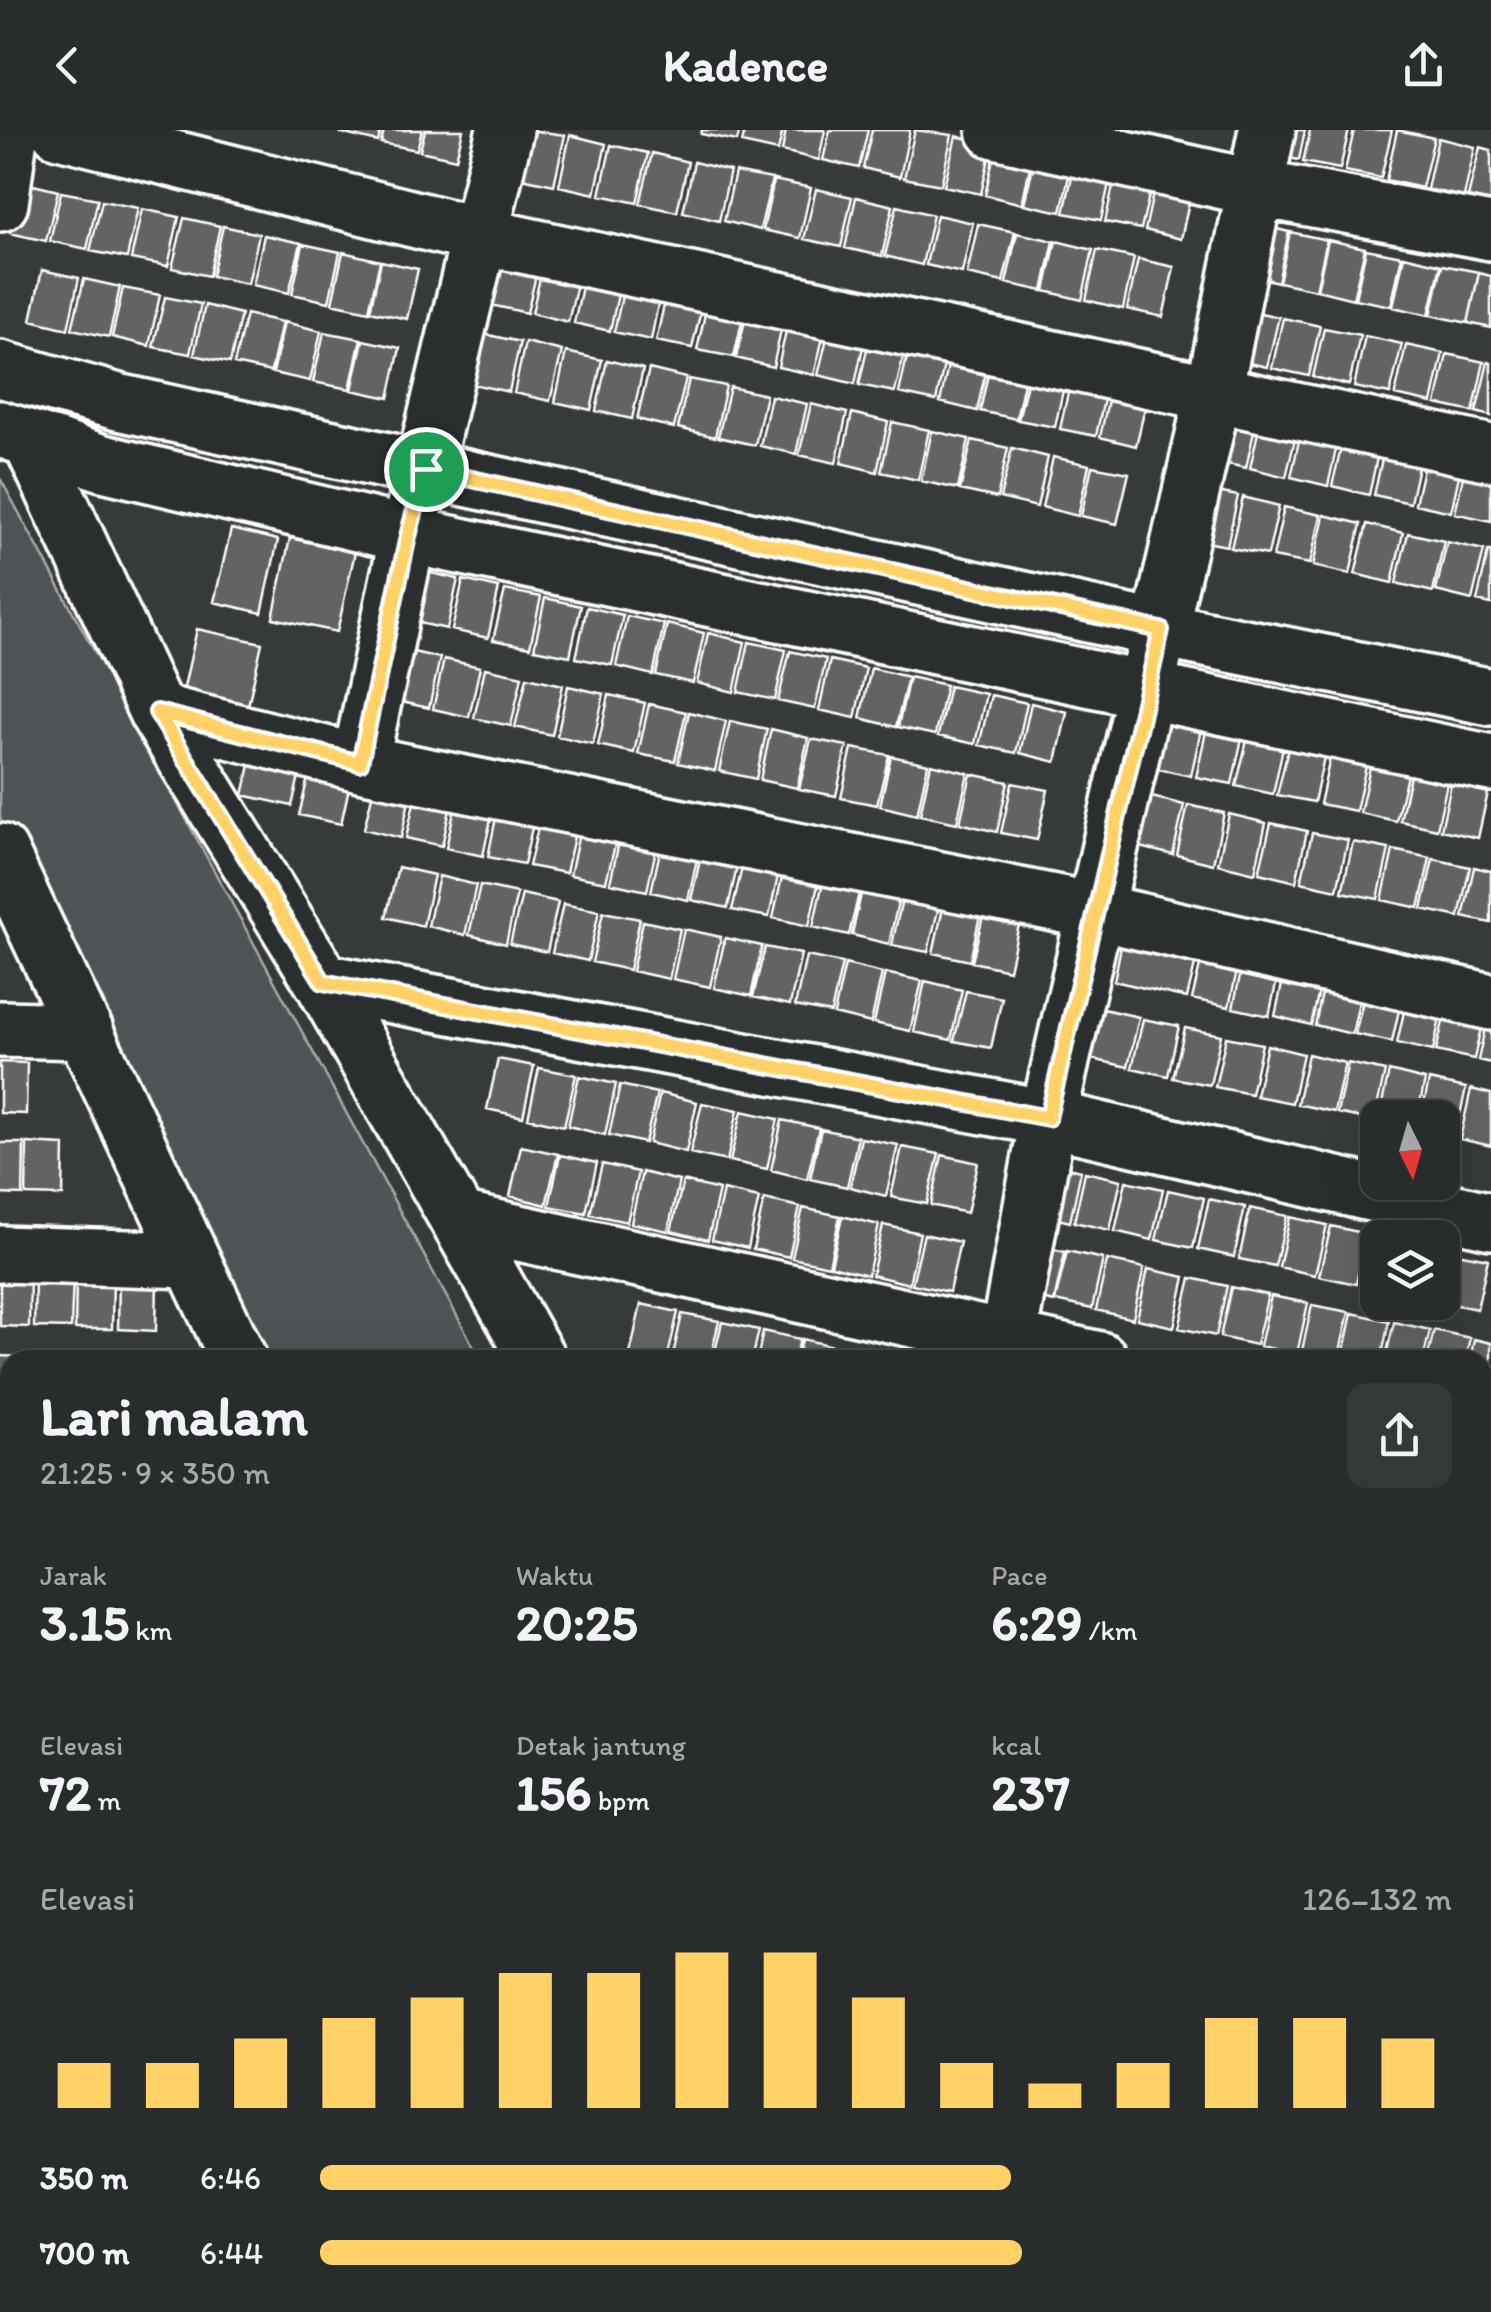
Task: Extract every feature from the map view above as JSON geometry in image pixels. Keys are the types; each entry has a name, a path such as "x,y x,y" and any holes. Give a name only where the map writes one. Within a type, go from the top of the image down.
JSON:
{"street":[{"path":"0,204 10,130"},
{"path":"60,130 481,236 1491,453"},
{"path":"360,763 408,536 505,130"},
{"path":"994,130 1255,188 1491,232"},
{"path":"460,1220 1005,1350 1048,1118 1214,392 1267,130"},
{"path":"0,369 118,402 1161,630 1491,696"},
{"path":"102,464 118,402"},
{"path":"15,434 102,464 408,536 1491,763"},
{"path":"15,434 157,712 323,982 532,1350"},
{"path":"157,712 360,763 1094,912 1491,1002"},
{"path":"0,852 234,1350"},
{"path":"323,982 1048,1118 1491,1222"},
{"path":"0,1029 85,1032"},
{"path":"0,1254 192,1260"}],"shaded area":[{"path":"0,478 476,1350 242,1350 0,818"}],"building":[{"path":"381,130 378,142 341,133"},
{"path":"384,130 422,130 417,150 381,143"},
{"path":"425,130 463,130 456,159 420,151"},
{"path":"529,130 565,135 554,185 517,177"},
{"path":"702,130 740,130 737,141 701,134"},
{"path":"745,130 783,130 778,151 742,143"},
{"path":"786,130 825,130 819,160 782,151"},
{"path":"830,130 868,130 859,168 823,160"},
{"path":"872,130 910,130 900,177 863,168"},
{"path":"915,130 952,135 941,185 904,178"},
{"path":"1268,130 1305,130 1299,160 1263,153"},
{"path":"1310,130 1349,130 1340,169 1303,162"},
{"path":"1354,130 1392,130 1381,178 1345,171"},
{"path":"1397,130 1434,138 1422,188 1386,180"},
{"path":"570,135 606,144 595,194 559,186"},
{"path":"956,136 992,145 981,194 944,186"},
{"path":"1438,138 1475,147 1464,197 1427,189"},
{"path":"611,145 648,153 637,203 600,195"},
{"path":"996,145 1033,153 1022,204 985,195"},
{"path":"1480,147 1491,150 1491,202 1468,197"},
{"path":"652,153 688,162 677,212 640,204"},
{"path":"1036,154 1072,162 1061,212 1024,204"},
{"path":"694,162 730,171 719,221 683,212"},
{"path":"1075,163 1112,170 1101,220 1064,213"},
{"path":"735,172 772,179 760,230 724,221"},
{"path":"1116,172 1153,179 1141,229 1105,222"},
{"path":"774,180 811,188 800,238 763,230"},
{"path":"1156,180 1192,188 1181,239 1145,230"},
{"path":"21,182 58,191 46,241 10,233"},
{"path":"816,189 852,197 841,247 804,239"},
{"path":"61,192 98,199 87,249 50,241"},
{"path":"856,197 893,206 882,256 845,248"},
{"path":"102,201 138,208 127,258 90,251"},
{"path":"897,206 933,215 922,265 885,256"},
{"path":"142,209 179,217 168,266 131,259"},
{"path":"937,215 973,223 962,273 926,265"},
{"path":"184,218 220,226 209,276 172,268"},
{"path":"1253,223 1289,232 1278,282 1241,273"},
{"path":"978,224 1015,232 1003,282 967,274"},
{"path":"223,226 259,234 248,284 212,276"},
{"path":"1290,232 1327,240 1316,290 1279,282"},
{"path":"1017,233 1054,241 1043,291 1006,283"},
{"path":"264,235 301,243 289,293 253,285"},
{"path":"1328,240 1365,248 1353,299 1317,290"},
{"path":"1056,241 1093,250 1082,300 1045,291"},
{"path":"303,244 340,252 329,302 292,294"},
{"path":"1366,249 1402,256 1391,306 1355,299"},
{"path":"1097,250 1134,258 1123,309 1086,300"},
{"path":"343,252 380,261 369,311 332,303"},
{"path":"502,254 539,263 527,313 491,305"},
{"path":"1404,256 1441,265 1429,315 1393,307"},
{"path":"1138,259 1174,267 1163,317 1127,309"},
{"path":"381,261 418,269 407,319 370,311"},
{"path":"543,264 580,272 568,322 532,313"},
{"path":"1442,265 1479,272 1468,323 1431,315"},
{"path":"42,270 79,278 68,329 31,320"},
{"path":"585,273 621,281 610,331 574,323"},
{"path":"1479,273 1491,276 1491,328 1468,323"},
{"path":"84,279 120,287 109,337 72,329"},
{"path":"625,282 661,289 651,340 614,332"},
{"path":"123,288 160,295 149,346 112,337"},
{"path":"667,291 704,298 692,348 656,341"},
{"path":"165,297 201,304 190,354 153,347"},
{"path":"708,300 745,308 734,357 697,350"},
{"path":"205,305 241,314 230,363 194,355"},
{"path":"748,308 784,316 773,367 736,358"},
{"path":"1242,309 1279,317 1267,367 1231,359"},
{"path":"246,314 282,322 271,372 234,364"},
{"path":"789,317 826,325 814,375 778,367"},
{"path":"1283,318 1320,326 1309,376 1272,368"},
{"path":"284,322 321,331 310,381 273,373"},
{"path":"830,325 866,333 855,384 818,375"},
{"path":"1324,328 1360,335 1349,385 1313,377"},
{"path":"324,332 361,339 350,389 313,382"},
{"path":"484,334 520,342 509,392 473,384"},
{"path":"870,335 907,342 895,392 859,385"},
{"path":"1365,336 1402,344 1390,394 1354,387"},
{"path":"363,340 400,348 389,398 352,390"},
{"path":"525,342 562,351 550,401 514,393"},
{"path":"910,343 947,351 936,401 899,393"},
{"path":"1406,345 1443,353 1432,403 1395,395"},
{"path":"566,352 602,360 591,410 555,402"},
{"path":"951,352 988,360 977,411 940,402"},
{"path":"1447,354 1484,362 1473,412 1436,404"},
{"path":"607,360 643,369 632,419 596,411"},
{"path":"991,360 1027,369 1016,419 980,411"},
{"path":"1488,362 1491,363 1491,416 1476,412"},
{"path":"649,369 686,378 674,428 637,419"},
{"path":"1030,370 1066,377 1055,427 1018,420"},
{"path":"689,379 726,386 715,437 678,428"},
{"path":"1071,379 1107,386 1096,436 1060,429"},
{"path":"730,387 766,395 755,445 718,437"},
{"path":"1111,387 1148,395 1136,446 1100,437"},
{"path":"771,396 807,404 796,454 760,446"},
{"path":"811,404 847,413 836,463 799,455"},
{"path":"1220,409 1257,418 1246,468 1209,460"},
{"path":"852,413 888,422 877,472 841,463"},
{"path":"1261,418 1298,427 1286,477 1250,468"},
{"path":"892,422 929,430 918,480 881,472"},
{"path":"1302,427 1339,436 1328,486 1291,477"},
{"path":"932,431 969,439 958,489 921,481"},
{"path":"1344,436 1380,444 1369,495 1332,486"},
{"path":"972,440 1008,448 997,498 960,490"},
{"path":"1385,445 1421,453 1410,503 1374,495"},
{"path":"1012,448 1048,457 1037,507 1000,498"},
{"path":"1426,455 1462,462 1451,512 1415,504"},
{"path":"1053,457 1089,465 1078,516 1042,507"},
{"path":"1466,463 1491,468 1491,521 1455,513"},
{"path":"1092,466 1129,473 1117,524 1081,516"},
{"path":"1201,489 1238,496 1227,546 1190,539"},
{"path":"1243,497 1279,506 1268,555 1231,548"},
{"path":"1284,507 1321,515 1310,564 1273,557"},
{"path":"1324,515 1361,524 1350,574 1313,566"},
{"path":"1367,524 1403,533 1392,583 1355,574"},
{"path":"231,529 278,540 262,613 214,602"},
{"path":"1408,533 1444,541 1433,592 1396,583"},
{"path":"290,538 355,552 337,632 273,618"},
{"path":"1447,542 1484,550 1472,600 1436,591"},
{"path":"1491,551 1491,604 1477,601"},
{"path":"422,571 458,579 447,629 410,621"},
{"path":"463,580 499,588 488,638 452,630"},
{"path":"505,590 541,597 530,647 493,640"},
{"path":"545,598 581,606 570,656 534,649"},
{"path":"587,607 623,615 612,665 576,658"},
{"path":"627,616 664,624 653,675 616,666"},
{"path":"667,624 704,633 693,683 656,675"},
{"path":"197,629 262,643 247,710 182,696"},
{"path":"708,633 745,642 734,692 697,683"},
{"path":"749,642 786,650 775,700 738,692"},
{"path":"404,650 440,658 429,708 392,700"},
{"path":"790,651 826,659 815,709 778,701"},
{"path":"444,659 480,667 469,717 433,709"},
{"path":"830,660 866,668 855,718 819,710"},
{"path":"485,668 522,676 511,726 474,718"},
{"path":"871,668 908,677 896,727 860,718"},
{"path":"527,677 563,685 552,735 515,727"},
{"path":"909,677 946,685 935,735 898,727"},
{"path":"568,686 604,694 593,744 557,736"},
{"path":"949,686 986,694 975,744 938,736"},
{"path":"609,695 645,703 634,753 598,745"},
{"path":"991,695 1027,703 1016,753 979,745"},
{"path":"1031,703 1067,712 1056,762 1020,753"},
{"path":"649,704 686,712 675,761 638,754"},
{"path":"689,712 726,721 715,771 678,763"},
{"path":"1166,718 1202,725 1191,776 1154,768"},
{"path":"730,721 767,729 756,779 719,771"},
{"path":"1207,727 1243,734 1232,784 1196,777"},
{"path":"771,729 808,738 797,788 760,780"},
{"path":"1248,736 1284,743 1273,794 1236,786"},
{"path":"811,739 847,746 836,796 799,789"},
{"path":"1289,745 1325,753 1314,802 1277,795"},
{"path":"254,748 303,759 292,806 243,795"},
{"path":"852,748 889,755 877,805 841,798"},
{"path":"1331,753 1367,762 1356,811 1320,804"},
{"path":"891,756 928,764 917,815 880,806"},
{"path":"1371,762 1408,771 1396,821 1360,813"},
{"path":"931,764 968,773 957,823 920,815"},
{"path":"311,765 352,774 341,824 299,815"},
{"path":"1411,771 1448,779 1437,829 1400,821"},
{"path":"971,774 1008,782 997,832 960,823"},
{"path":"376,779 412,787 401,838 364,829"},
{"path":"1452,780 1489,788 1478,838 1441,830"},
{"path":"1012,783 1048,790 1037,840 1001,833"},
{"path":"417,789 453,796 442,846 406,838"},
{"path":"1148,796 1184,805 1173,855 1136,846"},
{"path":"457,798 494,805 483,856 446,848"},
{"path":"1188,805 1224,813 1213,864 1177,855"},
{"path":"498,807 535,814 524,864 488,857"},
{"path":"1229,814 1266,823 1255,873 1218,864"},
{"path":"541,815 577,823 566,873 529,866"},
{"path":"1271,823 1307,831 1296,882 1259,873"},
{"path":"581,824 618,833 606,882 570,875"},
{"path":"621,833 658,841 647,891 610,883"},
{"path":"1312,833 1348,840 1337,890 1301,882"},
{"path":"662,842 699,850 688,900 651,892"},
{"path":"1353,842 1389,849 1378,899 1342,892"},
{"path":"1393,850 1430,858 1419,908 1382,900"},
{"path":"702,851 739,858 728,908 691,900"},
{"path":"744,859 780,867 769,917 732,910"},
{"path":"1433,859 1470,867 1459,917 1422,909"},
{"path":"398,867 434,875 423,926 386,917"},
{"path":"1474,867 1491,871 1491,923 1463,917"},
{"path":"784,868 820,876 809,926 773,918"},
{"path":"439,876 476,885 465,935 428,926"},
{"path":"824,877 861,885 849,935 813,927"},
{"path":"480,885 517,893 506,944 469,935"},
{"path":"863,885 900,893 889,944 852,935"},
{"path":"522,894 558,902 547,952 510,944"},
{"path":"903,894 940,902 928,952 892,945"},
{"path":"944,903 981,911 970,961 933,953"},
{"path":"563,904 599,911 588,961 552,953"},
{"path":"603,912 640,919 629,970 592,962"},
{"path":"984,912 1020,920 1009,970 972,962"},
{"path":"643,921 680,929 669,979 632,971"},
{"path":"684,929 721,937 710,987 673,979"},
{"path":"1124,931 1199,948 1187,998 1114,981"},
{"path":"725,938 762,946 751,996 714,988"},
{"path":"765,947 801,954 790,1005 753,997"},
{"path":"1204,949 1240,957 1229,1007 1192,999"},
{"path":"806,956 842,963 831,1013 795,1006"},
{"path":"1244,957 1280,966 1269,1016 1233,1008"},
{"path":"845,964 882,973 871,1023 834,1014"},
{"path":"1286,966 1323,975 1311,1025 1275,1016"},
{"path":"885,973 922,981 910,1031 874,1023"},
{"path":"1326,975 1363,983 1352,1034 1315,1025"},
{"path":"925,981 962,990 951,1040 914,1032"},
{"path":"1367,984 1403,992 1392,1042 1355,1034"},
{"path":"966,991 1002,998 991,1048 954,1041"},
{"path":"1408,993 1444,1000 1433,1051 1397,1043"},
{"path":"1448,1001 1485,1010 1474,1059 1436,1051"},
{"path":"1103,1009 1139,1017 1128,1067 1092,1059"},
{"path":"1491,1010 1491,1063 1478,1060"},
{"path":"1143,1019 1179,1026 1168,1076 1132,1068"},
{"path":"1185,1028 1221,1035 1210,1085 1173,1078"},
{"path":"1226,1037 1262,1044 1251,1094 1215,1087"},
{"path":"1267,1045 1303,1054 1292,1103 1256,1096"},
{"path":"1308,1054 1345,1063 1334,1112 1297,1104"},
{"path":"498,1059 534,1066 523,1117 487,1109"},
{"path":"0,1062 27,1063 26,1114 0,1113"},
{"path":"1348,1063 1385,1071 1379,1100 1360,1100 1360,1118 1337,1113"},
{"path":"539,1068 576,1075 564,1126 528,1118"},
{"path":"1389,1071 1425,1080 1421,1100 1383,1100"},
{"path":"579,1076 616,1084 605,1135 568,1126"},
{"path":"1429,1080 1466,1088 1460,1115 1460,1100 1425,1100"},
{"path":"620,1085 657,1093 645,1143 609,1135"},
{"path":"1471,1089 1491,1094 1491,1146 1460,1139"},
{"path":"660,1093 697,1102 686,1152 649,1143"},
{"path":"702,1103 738,1110 727,1161 690,1153"},
{"path":"742,1111 778,1119 767,1169 730,1161"},
{"path":"782,1120 819,1128 807,1179 771,1170"},
{"path":"821,1129 858,1137 847,1187 810,1179"},
{"path":"861,1138 898,1145 886,1196 850,1187"},
{"path":"0,1143 24,1143 23,1195 0,1194"},
{"path":"27,1143 64,1145 63,1196 26,1195"},
{"path":"521,1146 558,1154 546,1205 510,1196"},
{"path":"902,1147 939,1154 927,1204 891,1197"},
{"path":"560,1155 597,1163 586,1213 549,1206"},
{"path":"942,1155 978,1163 967,1213 931,1205"},
{"path":"1045,1163 1081,1171 1070,1222 1033,1213"},
{"path":"602,1164 638,1172 627,1222 590,1214"},
{"path":"642,1172 679,1181 668,1231 631,1223"},
{"path":"1085,1172 1121,1180 1110,1230 1074,1222"},
{"path":"683,1181 719,1190 708,1240 671,1231"},
{"path":"1126,1181 1163,1189 1152,1240 1115,1231"},
{"path":"723,1190 759,1198 748,1248 712,1240"},
{"path":"1168,1190 1204,1198 1193,1248 1156,1240"},
{"path":"764,1199 800,1207 789,1257 753,1249"},
{"path":"1209,1199 1245,1207 1234,1257 1198,1249"},
{"path":"803,1208 840,1216 829,1266 792,1258"},
{"path":"1250,1208 1287,1216 1275,1266 1239,1259"},
{"path":"842,1216 879,1225 868,1275 831,1266"},
{"path":"1290,1217 1327,1225 1315,1275 1279,1267"},
{"path":"883,1225 920,1233 909,1284 872,1275"},
{"path":"1331,1226 1360,1232 1356,1284 1319,1276"},
{"path":"924,1234 960,1242 949,1292 912,1284"},
{"path":"1028,1243 1065,1252 1054,1302 1017,1293"},
{"path":"1067,1251 1103,1259 1092,1309 1055,1301"},
{"path":"1460,1254 1488,1259 1477,1309 1460,1306"},
{"path":"1107,1260 1144,1268 1133,1319 1096,1310"},
{"path":"1148,1269 1185,1277 1174,1327 1137,1319"},
{"path":"0,1275 30,1276 29,1327 0,1326"},
{"path":"35,1276 73,1277 71,1328 34,1327"},
{"path":"76,1277 113,1278 112,1329 75,1329"},
{"path":"119,1278 157,1279 156,1331 118,1329"},
{"path":"1191,1278 1227,1286 1216,1336 1179,1328"},
{"path":"1231,1287 1268,1295 1256,1345 1220,1337"},
{"path":"1271,1296 1308,1303 1298,1350 1260,1346"},
{"path":"641,1304 678,1312 669,1350 631,1350"},
{"path":"1312,1305 1349,1312 1340,1350 1302,1350"},
{"path":"1352,1313 1360,1315 1360,1320 1389,1321 1383,1350 1344,1350"},
{"path":"682,1314 719,1321 712,1350 674,1350"},
{"path":"722,1322 759,1330 754,1350 715,1350"},
{"path":"1394,1322 1430,1330 1425,1350 1387,1350"},
{"path":"1434,1330 1470,1338 1467,1350 1429,1350"},
{"path":"763,1331 800,1339 797,1350 759,1350"},
{"path":"802,1339 838,1347 838,1350 800,1350"},
{"path":"1474,1339 1491,1343 1491,1350 1472,1350"}],"route":[{"path":"426,469 1161,630 1048,1118 323,982 157,712 360,763 426,469"}]}
